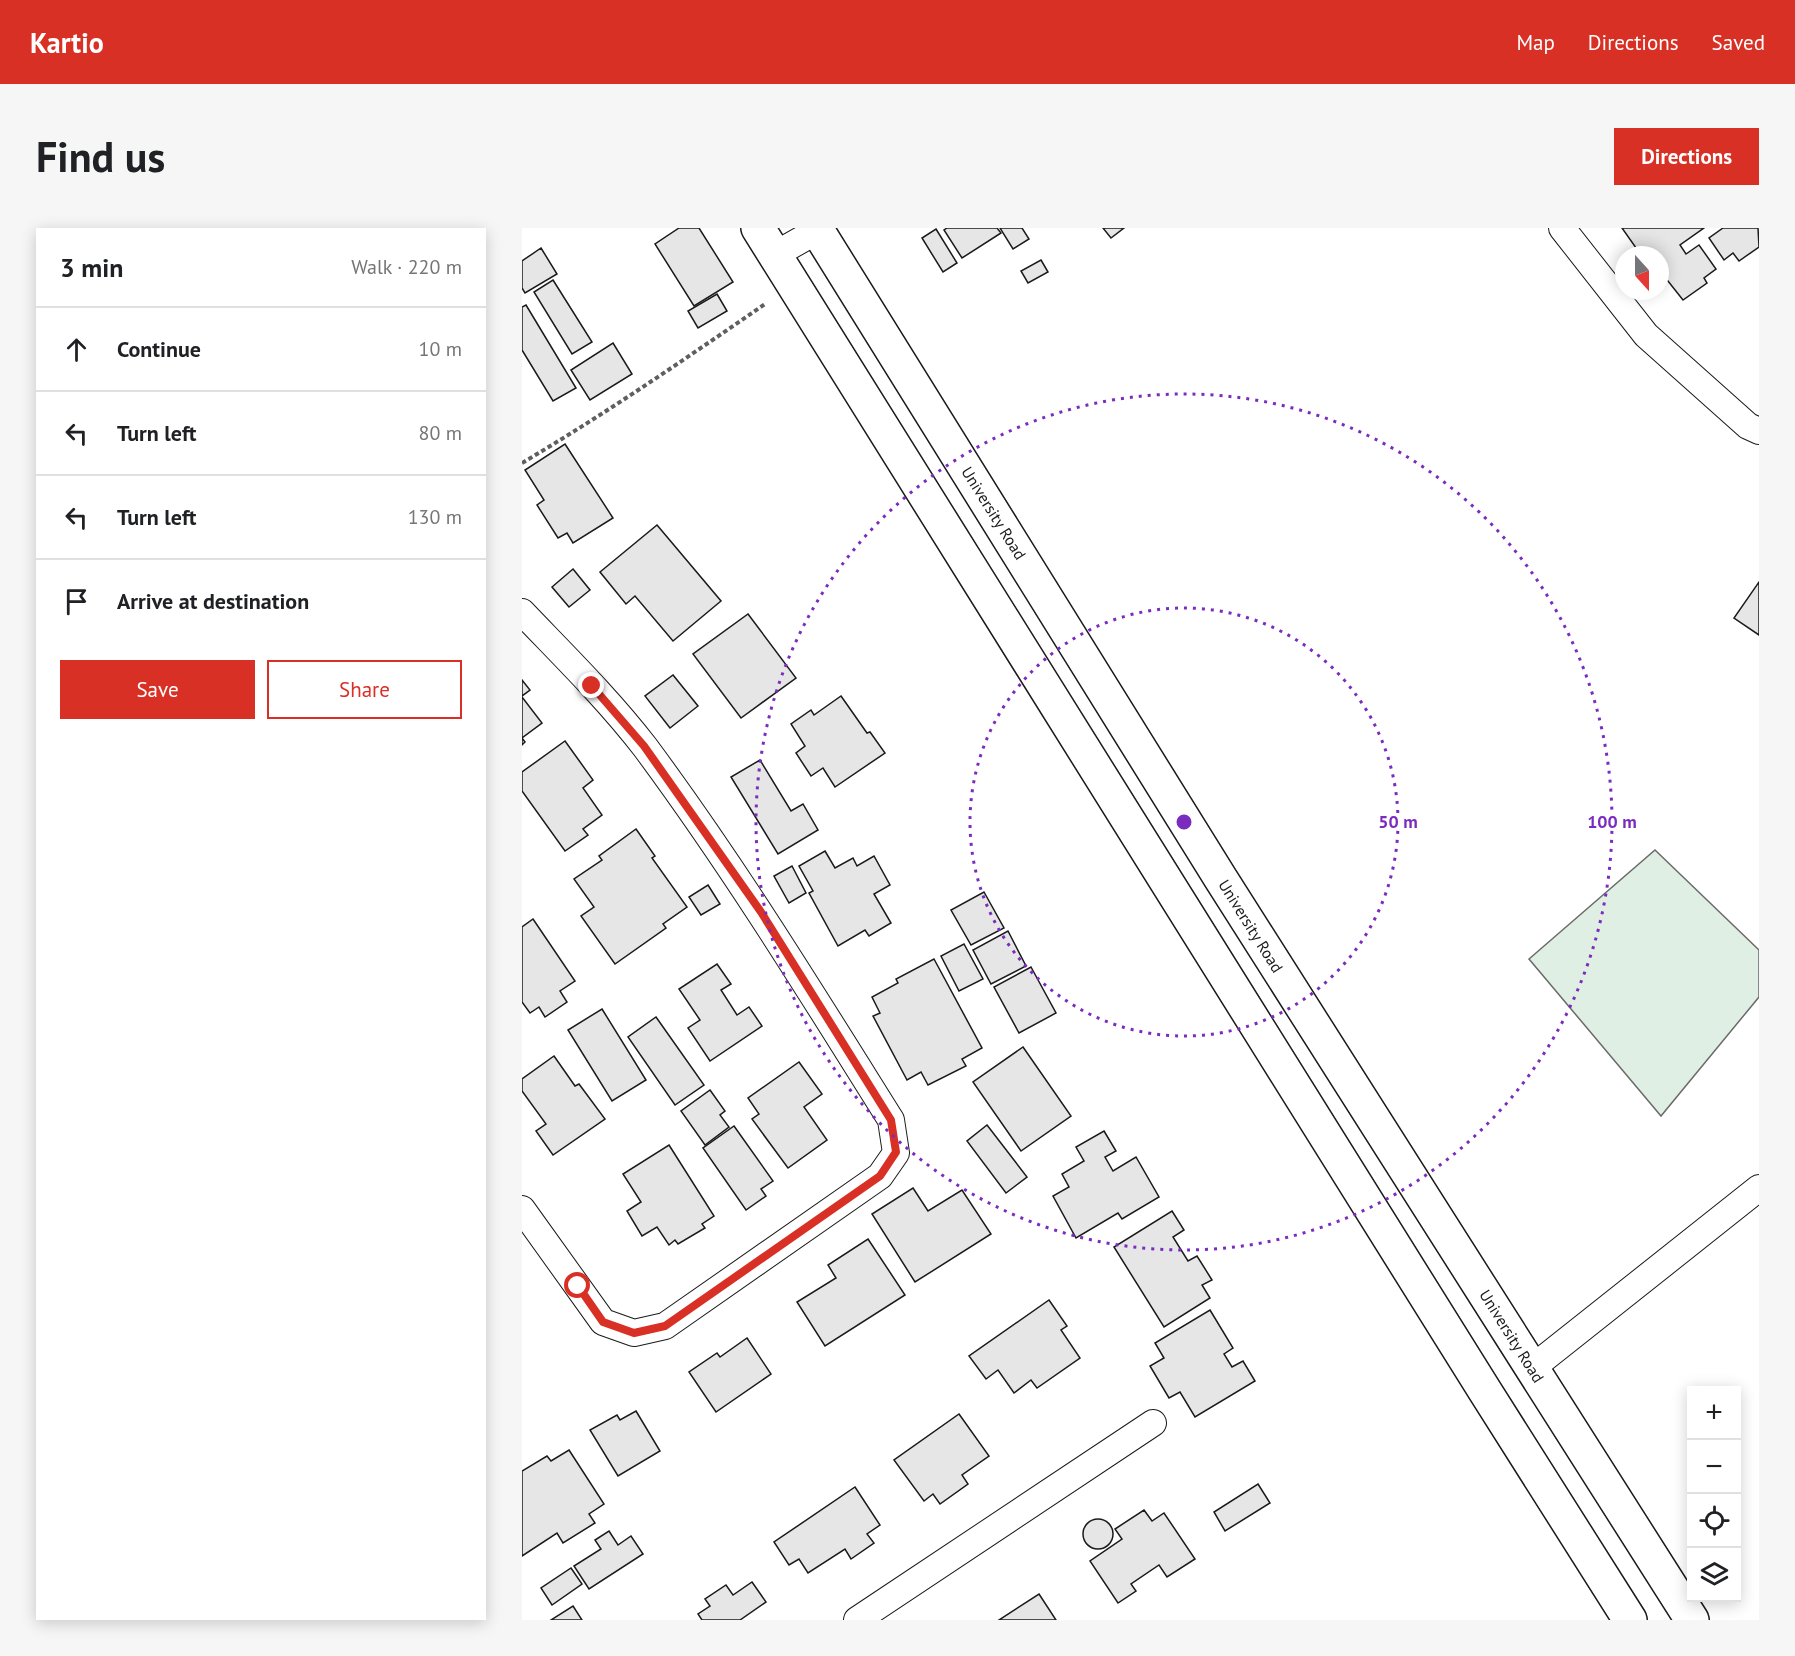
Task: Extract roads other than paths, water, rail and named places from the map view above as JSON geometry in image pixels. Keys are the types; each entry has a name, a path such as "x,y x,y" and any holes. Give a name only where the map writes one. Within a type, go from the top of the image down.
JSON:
{"highway":[{"name":"University Road","path":"819,229 1221,879 1692,1620"},
{"path":"767,241 1478,1381 1630,1620"}],"street":[{"path":"1562,228 1646,335 1748,426 1759,431"},
{"path":"767,241 819,229"},
{"path":"522,612 592,686 644,746 754,902 891,1120 896,1152 880,1176 665,1326 634,1333 603,1322 522,1209"},
{"path":"1532,1368 1759,1188"},
{"path":"857,1620 1153,1423"}]}
